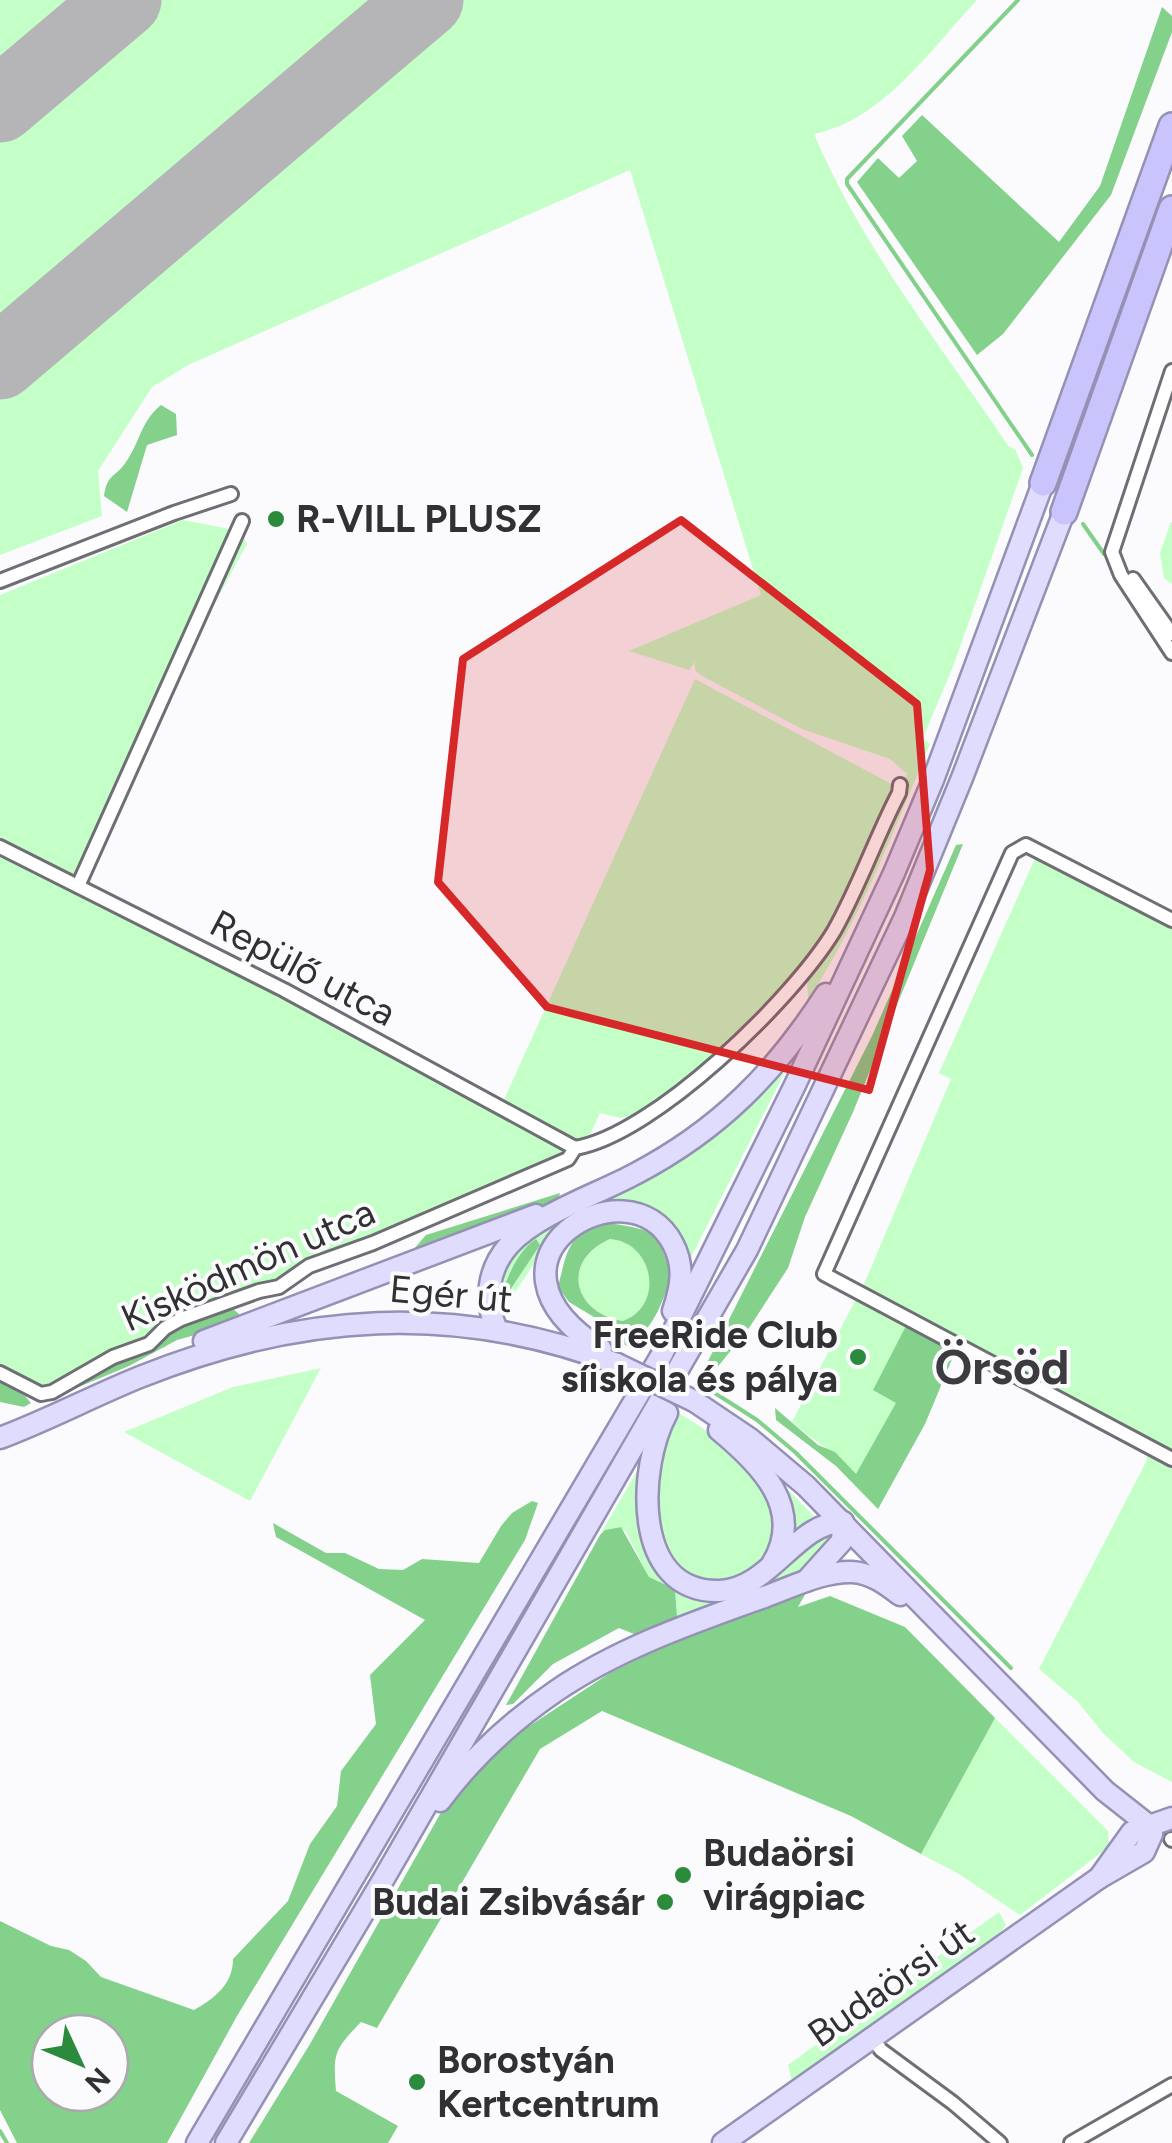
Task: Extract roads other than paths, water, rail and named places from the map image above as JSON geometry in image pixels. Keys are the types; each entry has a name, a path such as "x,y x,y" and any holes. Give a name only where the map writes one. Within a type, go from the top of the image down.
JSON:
{"highway":[{"path":"1043,484 1172,126"},
{"path":"1064,512 1172,209"}],"main road":[{"path":"197,2143 661,1356 894,874 1043,484"},
{"path":"226,2143 709,1320 806,1130 905,916 1064,512"},
{"path":"496,1330 488,1300 491,1280 511,1243 674,1152 741,1102 796,1040 828,990 868,906 894,874"},
{"path":"139,1377 173,1353 599,1192"},
{"path":"617,1364 564,1322 545,1282 555,1242 578,1222 596,1214 622,1212 640,1216 662,1230 674,1248 682,1283 661,1356"},
{"path":"709,1320 701,1348 657,1438 648,1510 650,1536 668,1570 701,1590 720,1592 754,1581 821,1526 843,1522 842,1541 806,1582"},
{"name":"Egér út","path":"0,1438 139,1377 222,1348 319,1327 411,1322 496,1330 556,1342 617,1364 694,1401 750,1438 843,1522 1106,1791 1158,1835"},
{"path":"694,1401 760,1469 778,1495 786,1522 779,1552 771,1565"},
{"path":"383,1880 445,1794 481,1754 555,1692 637,1646 836,1574 866,1574 930,1614"},
{"path":"1106,1791 1144,1810 1172,1814"},
{"path":"1106,1791 1119,1821 1118,1850"},
{"name":"Budaörsi út","path":"723,2143 1099,1878 1116,1873 1158,1835 1172,1814"},
{"name":"Budaörsi út","path":"1099,1878 1118,1850 1158,1835"}],"street":[{"path":"1172,370 1112,552 1116,566 1172,653"},
{"path":"0,581 231,494"},
{"path":"78,886 242,522"},
{"path":"1116,539 1126,569 1172,634"},
{"name":"Kisködmön utca","path":"0,1373 42,1394 52,1392 113,1357 149,1344 164,1328 181,1319 258,1290 279,1287 310,1266 568,1159 575,1148 605,1141 656,1111 759,1021 834,930 900,784"},
{"path":"1172,920 1026,845 1012,853 824,1274 1172,1459"},
{"name":"Repülő utca","path":"0,847 284,990 575,1148"},
{"path":"873,2039 881,2050 1000,2143"},
{"path":"1071,2143 1172,2084"}],"waterway":[{"path":"1018,0 847,179 847,184 1032,455"},
{"path":"1083,524 1104,554"},
{"path":"707,1388 757,1420 795,1452 1011,1668"},
{"path":"0,2131 7,2143"}],"place":[{"name":"R-VILL PLUSZ","path":"276,519"},
{"name":"FreeRide Club síiskola és pálya","path":"858,1357"},
{"name":"Budaörsi virágpiac","path":"683,1875"},
{"name":"Budai Zsibvásár","path":"665,1902"},
{"name":"Borostyán Kertcentrum","path":"417,2082"}],"district":[{"name":"Örsöd","path":"1002,1367"}]}
